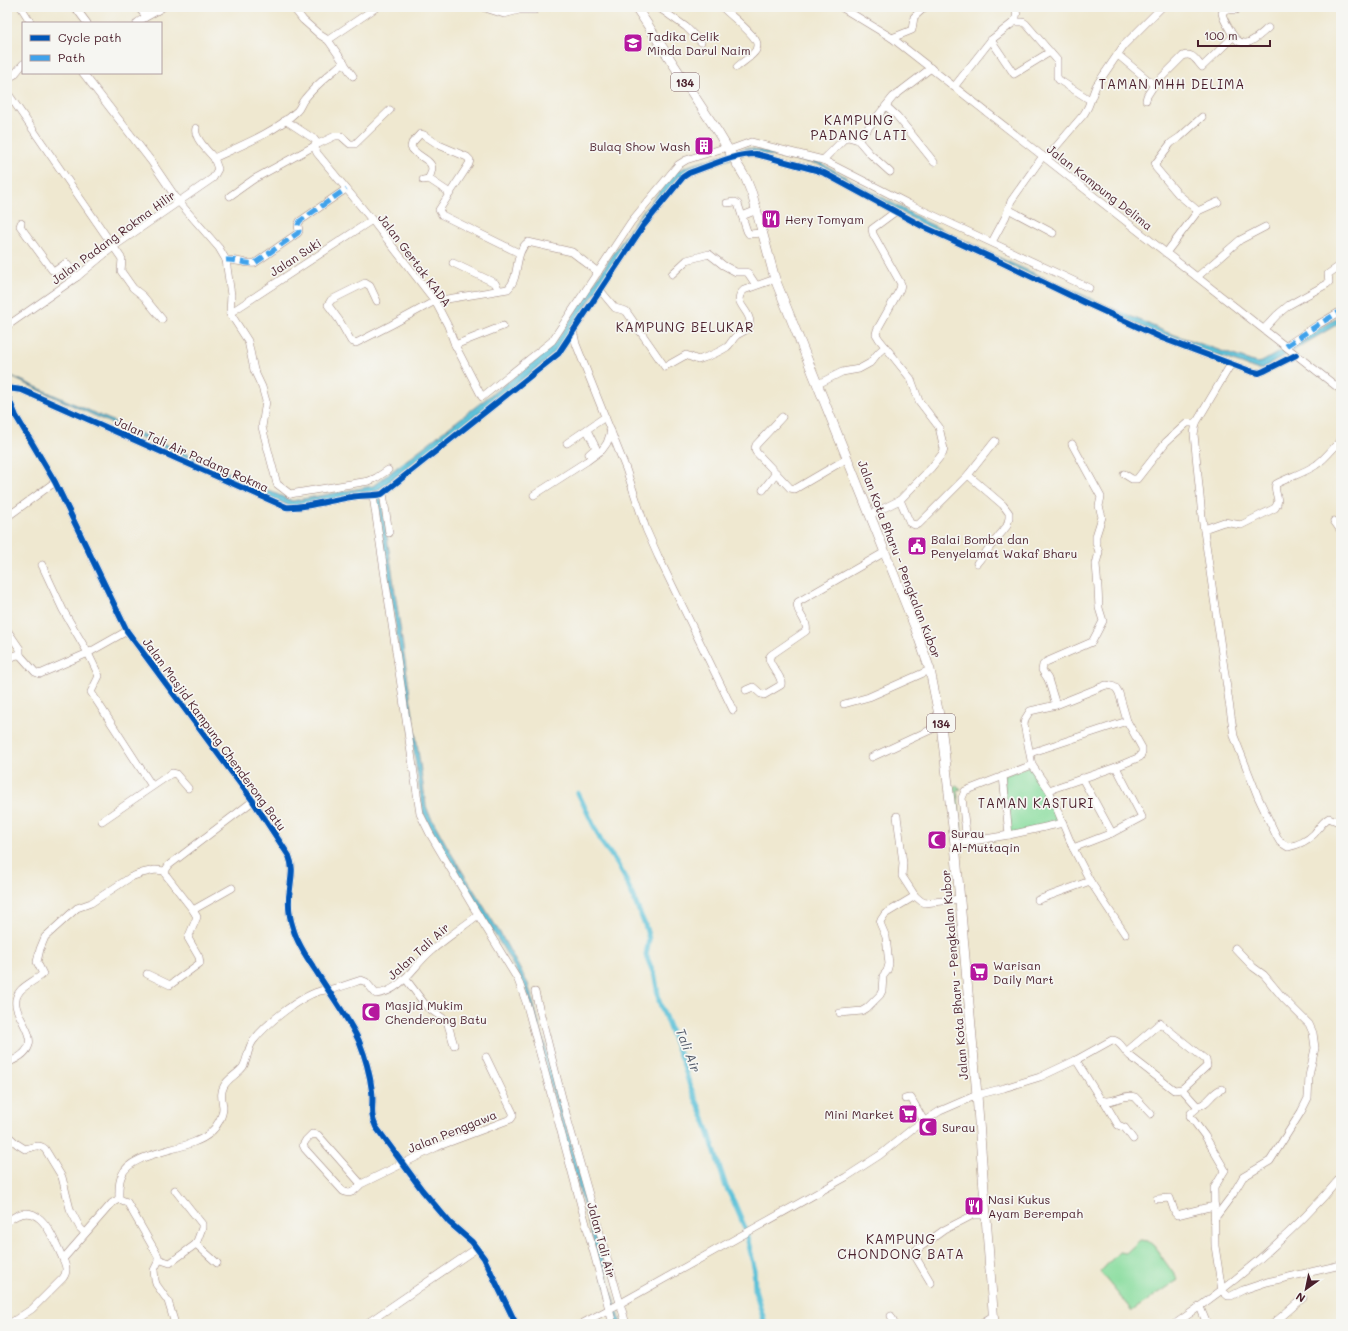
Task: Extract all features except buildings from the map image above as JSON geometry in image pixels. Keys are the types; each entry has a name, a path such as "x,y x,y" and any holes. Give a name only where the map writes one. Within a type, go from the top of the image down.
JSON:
{"main road":[{"name":"134","path":"639,9 730,151"},
{"name":"Jalan Kota Bharu - Pengkalan Kubor","path":"730,151 746,179 757,210 775,279 915,627 930,670 941,725 955,844 977,1095 994,1320"}],"street":[{"path":"21,7 30,22"},
{"path":"75,7 85,22"},
{"path":"138,7 146,16"},
{"path":"138,22 146,16 154,14 163,7"},
{"path":"293,7 303,20 328,40 353,76"},
{"path":"328,40 377,7"},
{"path":"482,7 504,14 519,10 535,10 538,7"},
{"path":"658,7 687,28 701,42"},
{"path":"722,7 756,40 757,44 756,50 737,67"},
{"name":"Jalan Kampung Delima","path":"841,7 892,38 1341,390"},
{"path":"892,38 912,30 914,18 925,7"},
{"path":"954,87 991,40 1014,22 1017,17 1017,12 1014,7"},
{"path":"992,242 1006,216 1011,201 1045,158 1084,114 1096,86 1129,39 1162,7"},
{"path":"1236,10 1226,10 1222,13 1233,37 1241,43 1250,43 1268,28"},
{"path":"1014,22 1025,23 1057,61 1057,77 1059,80 1090,100"},
{"path":"1146,100 1154,85 1183,56 1187,54 1191,55 1202,67 1233,37"},
{"path":"991,40 1014,74 1050,52"},
{"path":"1118,54 1154,85"},
{"path":"196,128 195,131 197,136 214,158 268,132 285,120 297,110 313,90 344,62"},
{"path":"7,78 14,75 22,65"},
{"path":"857,139 862,136 892,97 931,68"},
{"path":"84,74 151,161 179,202 218,248 226,260 231,295 230,313 248,341 254,370 262,387 266,401 262,427 277,484 290,494 369,481 388,470"},
{"path":"7,92 114,247 122,260 121,270 129,282 162,319"},
{"path":"886,106 897,116 934,162"},
{"path":"230,196 250,182 316,145 339,136 350,144 355,144 390,110"},
{"path":"1198,211 1178,194 1156,168 1155,164 1171,143 1202,118"},
{"name":"Jalan Gertak KADA","path":"285,120 314,139 316,145 346,189 372,220 434,301 448,326 455,345 482,397 552,341 598,272"},
{"path":"450,193 426,179 432,174 432,165 411,147 414,140 420,134 424,135 439,146 467,157 470,160 439,212 442,215 519,253"},
{"path":"823,160 845,138 848,137 857,139 870,154 890,172"},
{"path":"388,533 382,493 558,354 643,226 683,177 730,151 751,142 823,160 915,207 1089,288"},
{"path":"377,300 370,286 365,283 331,300 328,305 340,320 351,341 356,343 434,301 510,288 514,280 519,253 526,243 529,242 571,251 598,272 631,222 678,165 686,160 730,151 756,154 816,170 924,227 1003,263 1086,304 1162,338 1250,371 1259,373 1296,354"},
{"name":"Jalan Padang Rokma Hilir","path":"7,326 76,277 114,247 213,178 218,168 214,158"},
{"path":"226,260 232,259 251,264 255,263 298,234 298,223 300,220 346,189"},
{"path":"1166,253 1198,211 1218,202"},
{"path":"727,203 736,203 748,233 751,235 762,233"},
{"path":"1008,209 1053,233"},
{"path":"742,216 757,210"},
{"path":"870,515 900,500 936,463 943,453 944,445 939,427 920,401 911,378 876,336 876,332 900,289 901,284 872,229 895,212"},
{"name":"Jalan Suki","path":"230,313 372,220"},
{"path":"21,224 20,226 52,270 54,271 66,263 76,277"},
{"path":"1197,277 1240,240 1264,227"},
{"path":"672,274 687,260 708,254 736,272 748,273 756,285"},
{"path":"453,263 495,283 499,290"},
{"path":"1264,329 1288,305 1327,284 1329,282 1328,274 1341,265"},
{"path":"600,290 614,308 626,311 668,366 686,355 698,360 726,348 733,339 749,327 749,317 740,303 740,293 756,285 775,279"},
{"path":"1286,346 1341,311"},
{"path":"455,345 503,326"},
{"path":"573,330 576,344 626,469 646,529 733,710"},
{"path":"818,384 842,372 859,369 870,363 878,352 885,348"},
{"path":"1231,364 1196,423 1194,434 1204,529 1234,736 1258,797 1280,842 1288,847 1303,842 1313,835 1325,820 1329,818 1341,823"},
{"name":"Jalan Tali Air Padang Rokma","path":"7,388 22,390 286,506 297,507 365,495 374,496 382,493"},
{"name":"Jalan Masjid Kampung Chenderong Batu","path":"7,395 16,416 55,482 127,631 253,802 289,856 293,873 289,903 292,928 300,946 359,1042 370,1081 372,1093 372,1119 376,1127 422,1190 450,1223 466,1236 477,1248 484,1258 516,1324"},
{"path":"567,443 605,417"},
{"path":"782,417 756,445 755,448 756,452 790,488 795,489 848,458"},
{"path":"1124,474 1132,479 1137,479 1166,442 1187,423 1196,423"},
{"path":"586,430 596,448 585,457 587,461"},
{"path":"534,495 602,450 607,443 611,431"},
{"path":"1204,529 1224,522 1241,525 1275,508 1278,503 1275,488 1276,484 1315,465 1323,459 1341,440"},
{"path":"900,500 909,521 912,524 917,525 968,475 996,441"},
{"path":"1056,704 1042,666 1046,662 1092,642 1103,621 1099,608 1096,564 1099,552 1096,543 1096,536 1102,517 1099,506 1101,497 1072,444"},
{"path":"763,490 776,473"},
{"path":"968,475 1003,505 1009,513 1007,526 978,563"},
{"path":"7,517 55,482"},
{"path":"286,506 290,494"},
{"path":"374,496 420,814 430,834 478,914"},
{"path":"1334,521 1341,531"},
{"path":"746,690 753,686 760,694 764,695 781,685 781,679 769,662 769,658 771,655 806,631 806,626 797,607 798,602 885,552"},
{"path":"42,565 63,610 88,653 99,676 91,692 152,786"},
{"path":"7,630 20,649 20,655 35,672 40,674 88,653 127,631"},
{"path":"7,661 17,654 20,655"},
{"path":"844,704 869,697 930,670"},
{"path":"1049,790 1140,758 1142,748 1127,721 1119,693 1116,688 1106,685 1056,704 1030,711 1027,714 1024,724 1032,765 1049,790 1073,848 1090,881 1125,934"},
{"path":"1030,753 1127,721"},
{"path":"872,757 941,725"},
{"path":"966,842 962,794 968,788 1032,765"},
{"path":"1073,848 1112,833 1142,817 1116,767"},
{"path":"102,821 172,773 176,774 188,788"},
{"path":"1003,776 1009,835"},
{"path":"1082,778 1112,833"},
{"path":"147,974 171,985 200,963 199,958 188,938 197,917 166,875 166,871 168,865 253,802"},
{"path":"897,816 903,863 902,876 915,896 926,903 960,899"},
{"path":"955,844 1009,835 1063,823"},
{"path":"7,1063 18,1059 28,1047 30,1037 17,1012 15,1002 20,991 43,974 37,962 45,937 76,908 91,903 131,878 142,873 155,870 166,871"},
{"path":"1038,900 1090,881"},
{"path":"193,910 232,888"},
{"path":"840,1013 862,1011 880,995 883,976 887,971 889,964 886,937 880,920 885,914 915,896"},
{"name":"Jalan Tali Air","path":"119,1199 119,1183 122,1174 128,1166 143,1158 165,1150 196,1142 210,1133 220,1120 223,1109 221,1093 224,1085 242,1069 246,1062 249,1047 253,1041 283,1013 320,991 363,980 374,993 377,994 393,988 405,978 432,950 478,914 503,952 518,980 526,1002 613,1324"},
{"path":"1215,1218 1243,1178 1270,1161 1301,1112 1308,1098 1309,1076 1315,1048 1314,1033 1309,1024 1284,999 1264,975 1253,967 1235,948"},
{"path":"405,978 427,1006 447,1021 454,1044"},
{"name":"Jalan Tali Air","path":"535,992 568,1121 626,1324"},
{"path":"581,1324 620,1304 861,1168 924,1121 947,1108 977,1095 1040,1077 1076,1060 1112,1040 1118,1042 1126,1052 1172,1089 1176,1090 1182,1088 1206,1068 1207,1062 1160,1023 1126,1052"},
{"name":"Jalan Penggawa","path":"361,1184 318,1135 312,1134 304,1141 303,1145 305,1149 345,1193 351,1193 361,1184 402,1163 439,1146 513,1117 513,1113 486,1057"},
{"path":"1076,1060 1098,1097 1104,1101 1118,1125 1126,1128 1133,1139"},
{"path":"1182,1088 1197,1106"},
{"path":"1222,1088 1215,1092 1202,1106 1197,1106 1190,1116 1205,1136 1225,1170 1215,1187 1215,1246 1222,1291 1228,1296 1231,1296 1243,1290 1267,1282 1341,1264"},
{"path":"1104,1101 1131,1095 1139,1099 1151,1114"},
{"path":"905,1099 911,1098 924,1121"},
{"path":"7,1135 25,1149 37,1145 42,1146 45,1149 62,1177 70,1208 80,1228 85,1233"},
{"path":"1176,1324 1222,1291 1268,1253 1324,1198 1341,1177"},
{"path":"158,1259 168,1263 196,1244 202,1228 202,1224 175,1190"},
{"path":"1158,1200 1170,1198 1177,1216 1215,1206"},
{"path":"63,1258 112,1203 119,1199 127,1202 157,1254 158,1259 154,1270 156,1284 168,1301 175,1324"},
{"path":"7,1222 18,1215 29,1213 35,1214 48,1227 63,1258 66,1271 63,1278 32,1309 9,1324"},
{"path":"931,1283 915,1256 915,1251 944,1230 974,1215 986,1215"},
{"path":"196,1244 216,1263"},
{"path":"366,1324 477,1248"},
{"path":"1274,1324 1303,1298"},
{"path":"1200,1307 1207,1324"},
{"path":"891,1316 895,1324"},
{"path":"980,1324 994,1320"}],"green space":[{"path":"1032,765 1063,823 1009,835 1003,776"},
{"path":"956,785 961,789 957,790 962,836 958,835 953,789"},
{"path":"1140,1240 1148,1241 1154,1246 1178,1280 1132,1311 1100,1272 1119,1252 1126,1253"}],"water":[{"path":"747,148 819,162 926,222 1004,260 1166,332 1256,363 1262,362 1341,316 1341,322 1262,369 1256,369 1162,336 925,226 818,164 750,152 680,176 639,225 561,345 548,360 376,492 291,507 7,375 292,501 373,486 544,354 556,341 635,221 676,172 688,166"},
{"path":"381,496 426,806 452,855 500,933 528,984 621,1324 616,1324 546,1069 539,1034 528,995 505,951 431,829 423,813 377,499"}],"waterway":[{"name":"Tali Air","path":"578,793 602,843 615,860 624,876 645,925 649,939 646,955 655,977 659,1001 684,1066 690,1086 704,1118 726,1187 745,1228 754,1267 755,1289 765,1324"}],"marked path":[{"path":"226,260 255,263 298,233 298,225 300,221 346,189"},
{"path":"1286,346 1341,311"}],"cycle path":[{"path":"7,388 22,390 286,507 301,507 351,497 382,494 558,354 643,226 683,177 689,173 730,158 756,154 824,173 924,227 1086,303 1162,338 1250,371 1259,373 1296,355"},
{"path":"7,395 16,416 55,482 127,631 253,801 289,856 292,869 289,908 295,934 306,956 344,1014 359,1041 370,1079 372,1109 376,1127 422,1190 450,1223 472,1242 484,1258 516,1324"}],"place":[{"name":"Tadika Celik Minda Darul Naim","path":"633,43"},
{"name":"Bulaq Show Wash","path":"704,146"},
{"name":"Hery Tomyam","path":"771,219"},
{"name":"Balai Bomba dan Penyelamat Wakaf Bharu","path":"917,546"},
{"name":"Surau Al-Muttaqin","path":"937,840"},
{"name":"Warisan Daily Mart","path":"979,972"},
{"name":"Masjid Mukim Chenderong Batu","path":"371,1012"},
{"name":"Mini Market","path":"908,1114"},
{"name":"Surau","path":"928,1127"},
{"name":"Nasi Kukus Ayam Berempah","path":"974,1206"}],"district":[{"name":"TAMAN MHH DELIMA","path":"1172,83"},
{"name":"KAMPUNG PADANG LATI","path":"859,126"},
{"name":"KAMPUNG BELUKAR","path":"685,326"},
{"name":"TAMAN KASTURI","path":"1036,802"},
{"name":"KAMPUNG CHONDONG BATA","path":"901,1246"}]}
